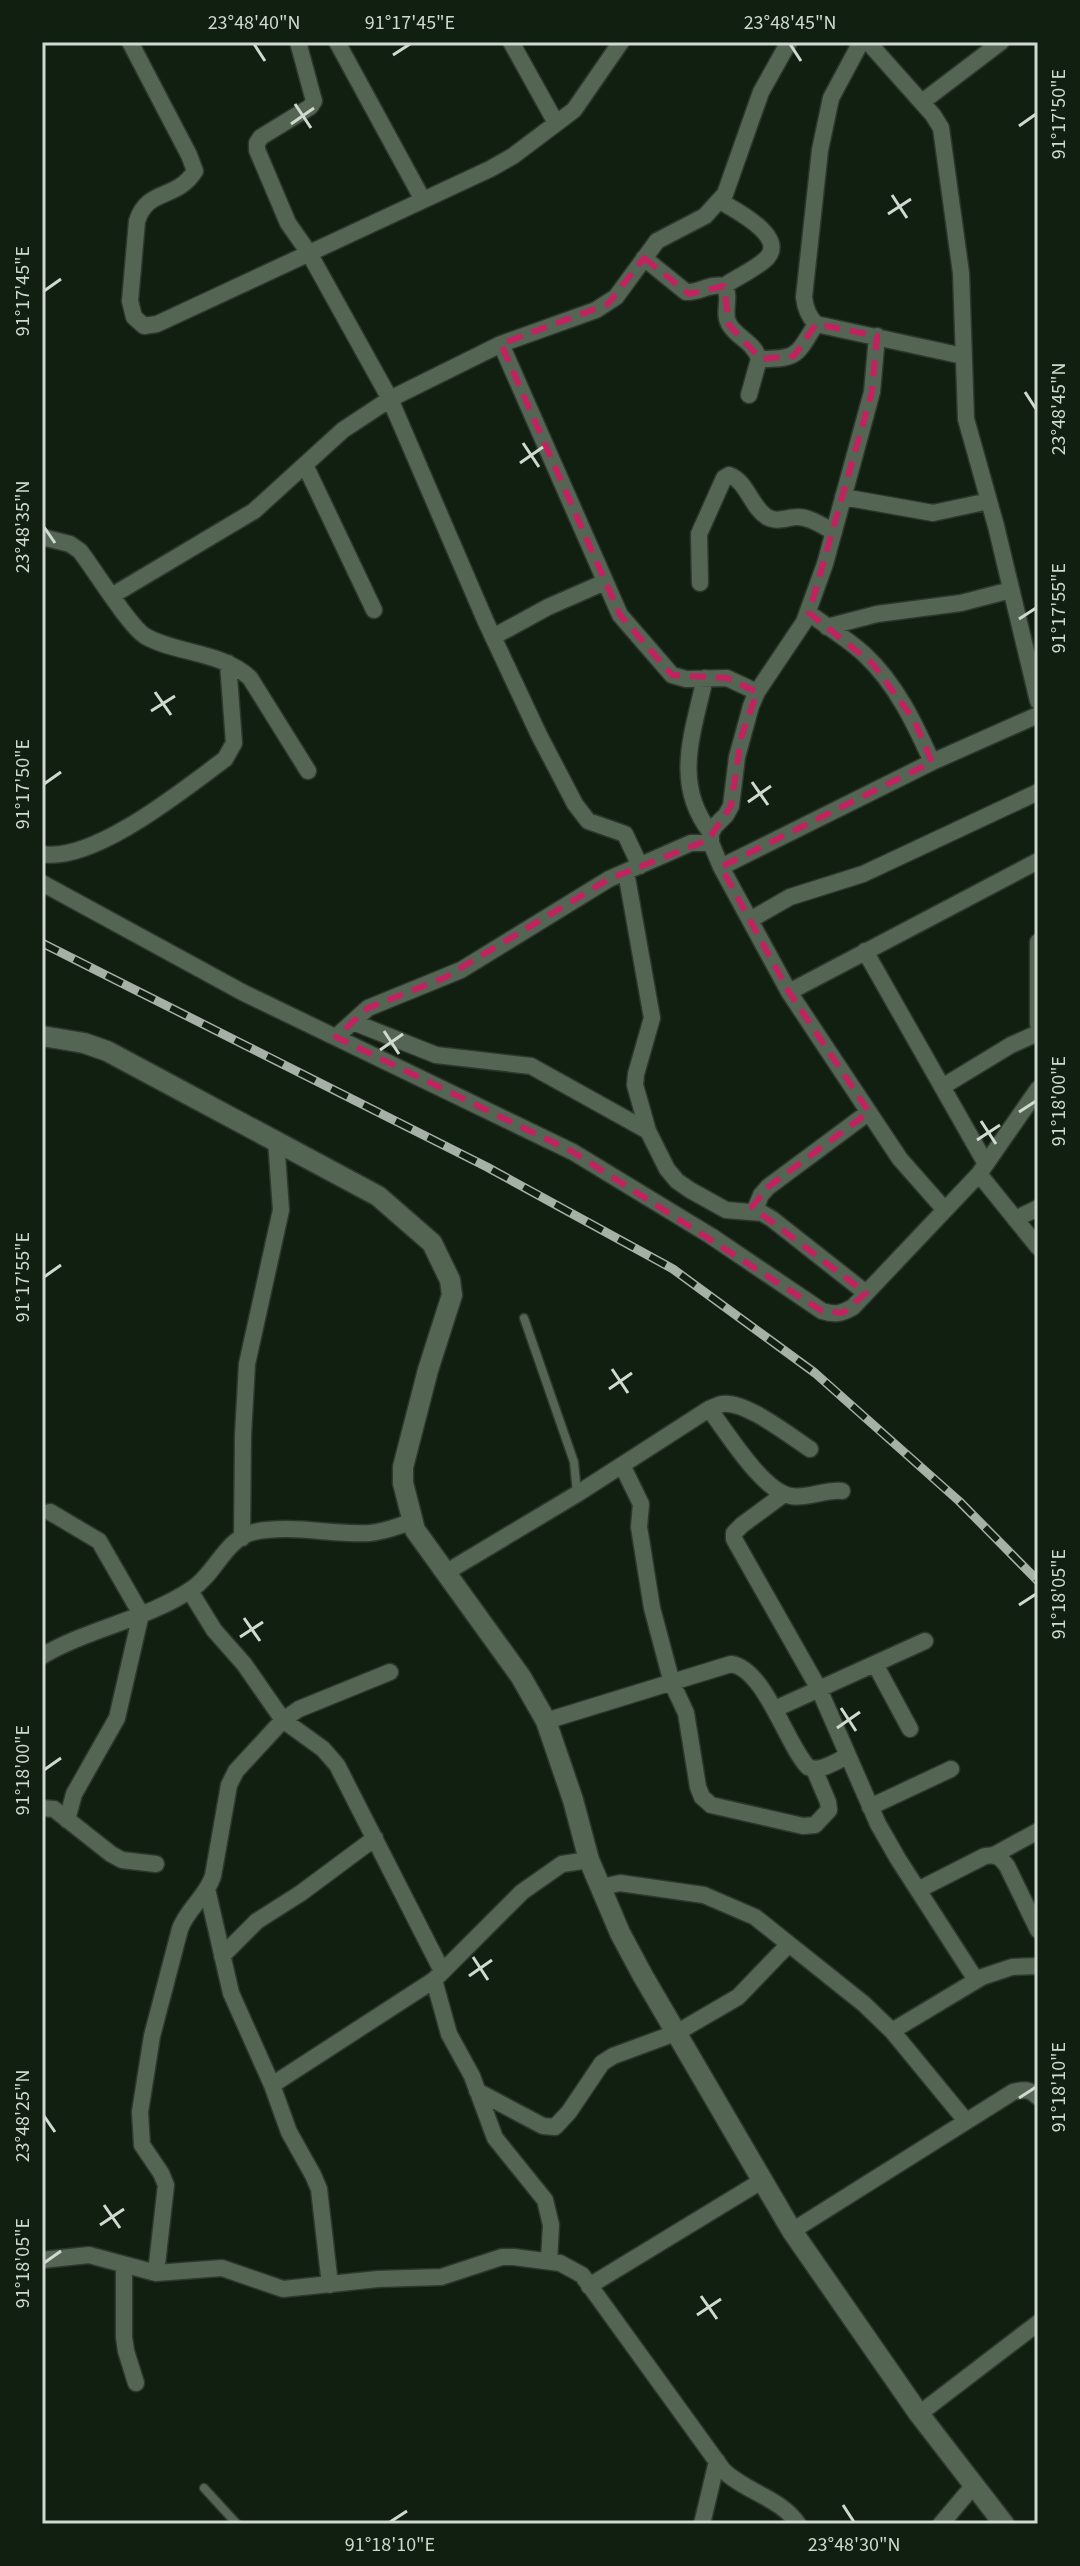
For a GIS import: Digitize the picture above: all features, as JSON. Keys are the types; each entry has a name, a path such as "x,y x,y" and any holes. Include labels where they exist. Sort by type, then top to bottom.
{"street":[{"path":"130,42 195,171 186,185 152,199 141,209 137,221 130,301 134,317 144,326 157,324 513,156 574,110 621,42"},
{"path":"298,42 314,101 310,107 261,137 257,150 288,223 309,253 390,399 493,637 575,804 588,821 625,834 633,869 652,1018 635,1085 648,1131 667,1169 677,1181 726,1210 762,1213 866,1293"},
{"path":"337,42 423,200"},
{"path":"511,42 556,123"},
{"path":"113,595 254,511 343,430 390,399 501,344 608,304 623,289 657,241 705,216 725,194 761,92 789,42"},
{"path":"861,42 831,98 820,150 805,307 816,324 963,356"},
{"path":"868,42 941,128 961,273 966,419 1038,701"},
{"path":"922,102 1001,42"},
{"path":"720,201 762,228 771,244 771,253 765,260 724,286"},
{"path":"644,258 686,292 693,293 714,284 724,286 728,291 729,325 751,344 759,359 749,395"},
{"path":"759,359 794,356 816,324"},
{"path":"336,1037 379,1002 461,970 609,879 691,843 711,838 731,806 741,738 757,692 809,613 872,392 877,336"},
{"path":"501,344 620,615 665,669 677,678 727,678 757,692"},
{"path":"305,465 374,610"},
{"path":"700,583 699,534 724,478 729,475 736,477 762,513 770,518 778,521 807,518 834,532"},
{"path":"843,497 933,513 989,501"},
{"path":"42,537 70,544 80,551 144,635 241,670 250,678 308,771"},
{"path":"493,637 548,607 605,582"},
{"path":"827,627 877,614 961,603 1011,590"},
{"path":"809,613 864,654 885,678 914,720 932,762"},
{"path":"42,854 57,855 73,851 129,828 225,759 234,743 228,663"},
{"path":"705,678 688,758 692,800 721,867 789,992 900,1159 945,1210"},
{"path":"721,867 932,762 1038,715"},
{"path":"750,920 790,897 863,874 1038,792"},
{"path":"789,992 1038,861"},
{"path":"42,883 242,992 573,1152 711,1236 822,1311 834,1314 843,1313 866,1293 945,1210 982,1169 1038,1089"},
{"path":"1038,942 1038,1024"},
{"path":"865,951 942,1087 982,1169 1038,1247"},
{"path":"353,1022 436,1055 531,1066 648,1131"},
{"path":"942,1087 1011,1045 1038,1033"},
{"path":"42,1036 84,1043 107,1051 276,1140 386,1202 432,1243 450,1280 452,1295 428,1370 402,1474 411,1522 521,1677 546,1721 589,1860 620,1933 792,2231 919,2414 1004,2524"},
{"path":"754,1212 768,1187 869,1112"},
{"path":"242,1538 247,1364 281,1210 276,1140"},
{"path":"1015,1219 1038,1208"},
{"path":"445,1573 577,1494 709,1409 723,1404 754,1413 810,1449"},
{"path":"709,1409 760,1476 784,1494 795,1497 829,1490 842,1491"},
{"path":"546,1721 672,1683 731,1664 739,1665 775,1709 804,1762 814,1769 829,1810 815,1825 803,1826 711,1805 702,1797 686,1713 672,1683 652,1608 639,1527 641,1504 622,1465"},
{"path":"784,1494 742,1525 734,1533 734,1539 819,1689 870,1807 898,1859 976,1980"},
{"path":"50,1512 99,1541 141,1614 117,1718 74,1794 67,1820"},
{"path":"42,1656 67,1642 157,1609 190,1591 200,1584 229,1548 252,1532 371,1533 411,1522"},
{"path":"190,1591 214,1630 244,1664 283,1720 323,1749 337,1765 375,1838 438,1975 449,2034 477,2091 495,2138 545,2200 551,2225 549,2261"},
{"path":"775,1709 925,1641"},
{"path":"875,1664 910,1729"},
{"path":"156,2273 166,2185 142,2145 140,2112 152,2036 180,1929 213,1876 231,1777 283,1720 315,1701 390,1672"},
{"path":"814,1769 848,1756"},
{"path":"870,1807 951,1769"},
{"path":"42,1808 54,1809 122,1860 156,1864"},
{"path":"918,1890 1038,1831"},
{"path":"222,1956 257,1921 301,1893 375,1838"},
{"path":"994,1855 1007,1866 1038,1930"},
{"path":"272,2085 438,1975 522,1892 562,1864 589,1860"},
{"path":"602,1887 620,1883 704,1895 755,1917 864,2004 892,2031 966,2121"},
{"path":"207,1889 231,1993 272,2085 289,2132 319,2189 330,2285"},
{"path":"477,2091 543,2126 555,2127 569,2112 593,2072 602,2063 678,2032 738,1997 789,1944"},
{"path":"892,2031 976,1980 1012,1967 1038,1966"},
{"path":"792,2231 1013,2092 1024,2089 1038,2097"},
{"path":"589,2286 763,2180"},
{"path":"42,2260 89,2255 156,2273 222,2268 283,2289 378,2279 441,2277 502,2257 549,2261 572,2268 589,2286 735,2482 783,2508 798,2524"},
{"path":"124,2265 124,2337 136,2383"},
{"path":"919,2414 1038,2323"},
{"path":"702,2524 717,2461"},
{"path":"941,2524 974,2485"}],"lane":[{"path":"524,1318 574,1462 577,1494"},
{"path":"204,2488 237,2524"}],"highlighted area":[{"path":"644,258 689,294 724,286 729,325 761,359 794,356 816,324 877,336 872,392 809,613 873,664 914,720 932,762 721,867 789,992 869,1112 768,1187 752,1207 866,1293 843,1313 822,1311 573,1152 336,1037 368,1008 444,978 609,879 708,840 731,806 741,738 757,692 727,678 672,675 620,615 501,344 608,304"}],"railway":[{"path":"42,943 487,1167 673,1269 815,1373 959,1501 1038,1581"}]}
